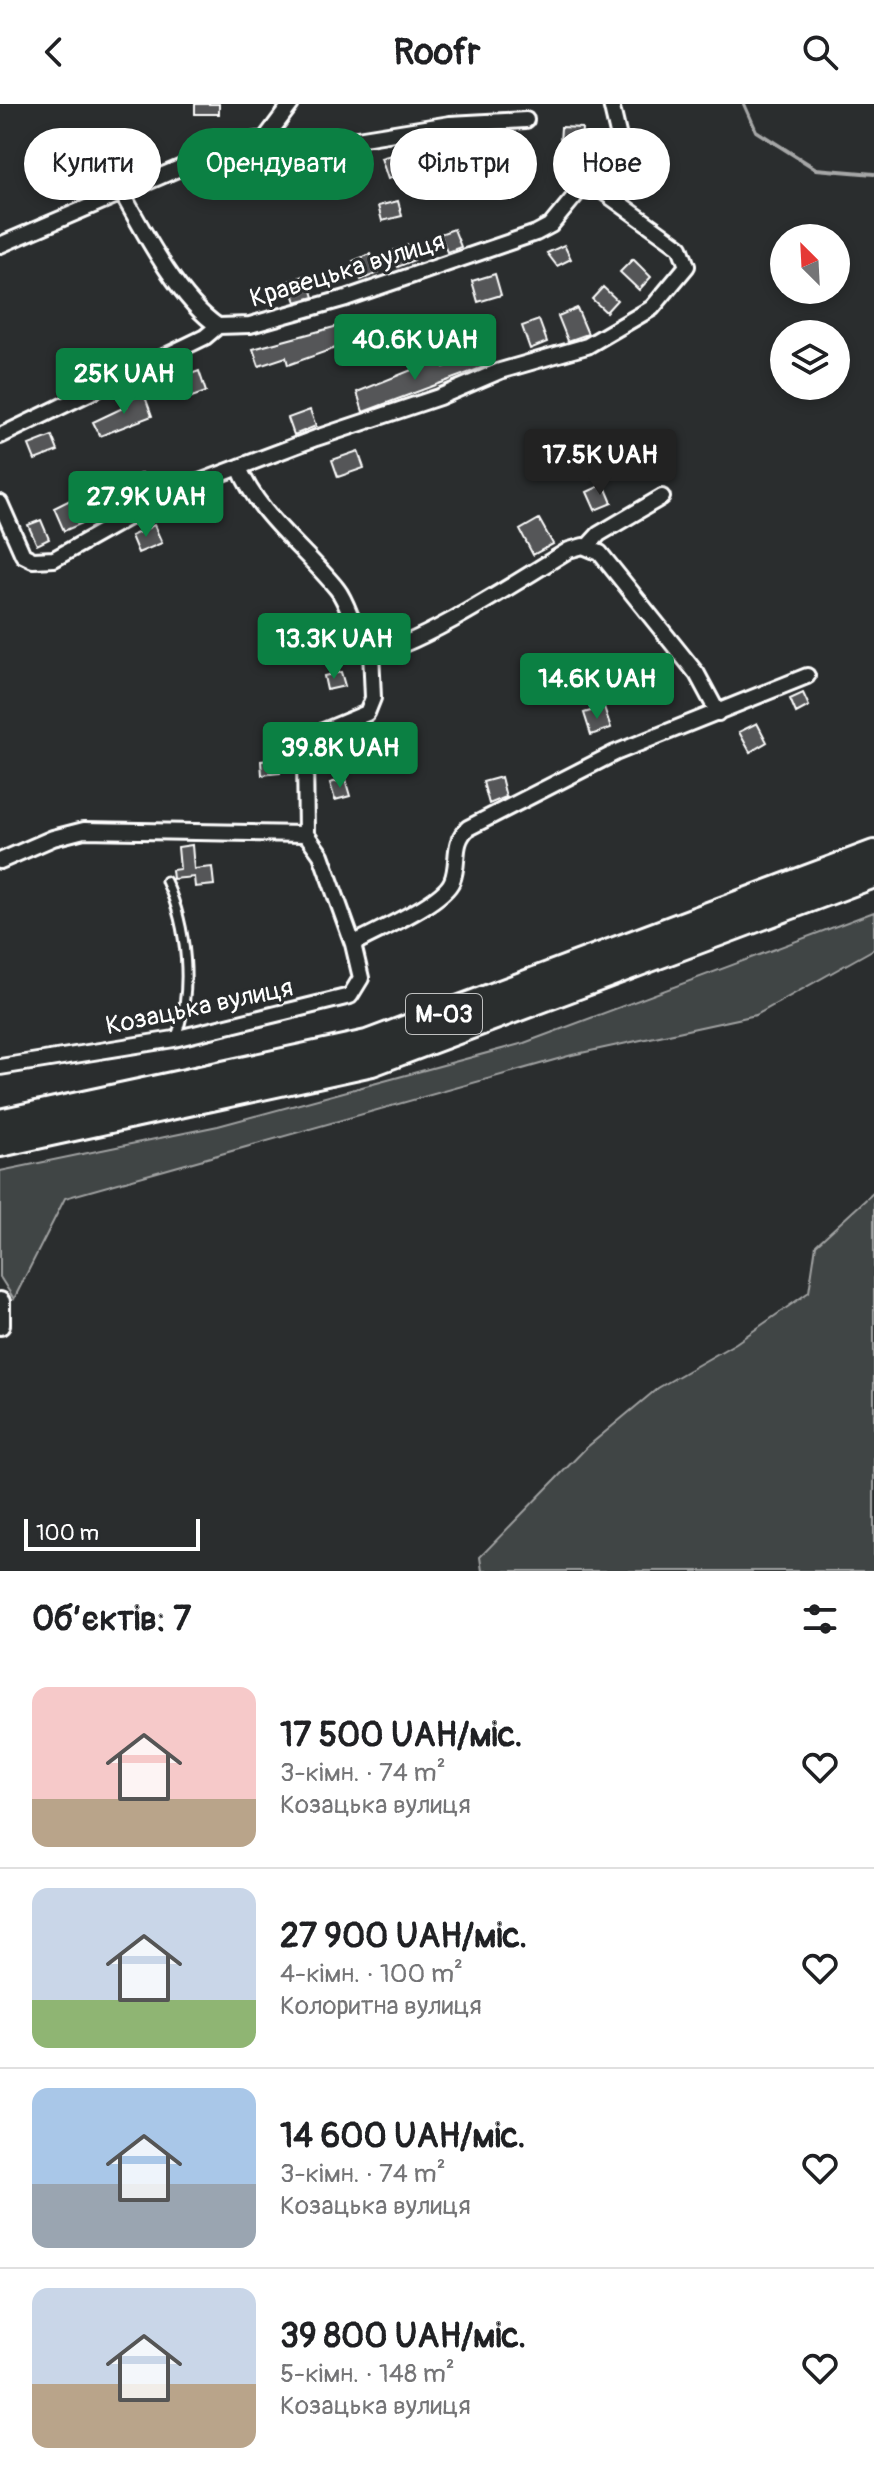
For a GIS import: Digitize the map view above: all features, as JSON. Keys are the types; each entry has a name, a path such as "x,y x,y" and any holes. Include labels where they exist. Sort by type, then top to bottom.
{"highway":[{"name":"М-03","path":"0,1122 367,1043 874,853"},
{"name":"М-03","path":"0,1144 372,1063 874,875"}],"street":[{"path":"273,128 291,104"},
{"path":"611,104 617,128"},
{"path":"374,136 450,124 526,120"},
{"name":"Кравецька вулиця","path":"0,436 205,337 218,326 250,325 346,298 536,233 551,225 584,185 601,190 680,247 687,266 652,308 587,346 500,371 439,397 239,467"},
{"path":"0,245 106,200"},
{"path":"126,200 150,245 197,308 218,326"},
{"path":"1,509 23,555 33,560 54,559 173,492 239,467 258,499 339,591 364,643 371,651 380,653 486,601 569,550 587,547 600,553 697,674 718,713"},
{"path":"587,547 599,534 662,497"},
{"path":"0,861 53,838 84,830 306,834 307,744 322,730 367,713 373,698 371,651"},
{"path":"353,944 447,890 456,869 458,840 468,828 603,759 807,676"},
{"name":"Козацька вулиця","path":"0,1067 174,1039 350,996 361,978 353,944 321,855 306,834"},
{"path":"0,1302 0,1325"}],"lane":[{"path":"166,881 180,924 185,976 184,1010 174,1039"}],"shaded area":[{"path":"874,912 874,949 756,1015 572,1055 65,1198 14,1299 0,1277 0,1171 218,1126 524,1043"},
{"path":"874,1192 874,1571 482,1571 480,1557 586,1448 658,1388 736,1343 809,1292 816,1245"}],"building":[{"path":"195,104 219,104 219,114 195,114"},
{"path":"390,155 390,178 388,179 381,158"},
{"path":"398,201 402,216 382,221 378,206"},
{"path":"454,229 461,247 447,252 440,234"},
{"path":"408,245 414,260 398,267 392,251"},
{"path":"564,245 571,259 557,266 547,253"},
{"path":"370,254 378,273 361,280 353,261"},
{"path":"633,259 651,277 639,290 620,272"},
{"path":"495,274 501,295 478,302 472,281"},
{"path":"307,275 314,297 296,302 289,281"},
{"path":"603,287 617,300 606,312 592,299"},
{"path":"577,308 588,334 568,341 558,316"},
{"path":"539,320 547,342 530,349 522,326"},
{"path":"338,326 344,345 288,365 286,357 259,366 253,349"},
{"path":"480,355 484,367 363,412 357,392 441,358 444,367"},
{"path":"199,371 206,392 189,398 182,377"},
{"path":"144,394 152,416 100,436 93,422 127,406 125,401"},
{"path":"310,410 316,426 294,435 288,418"},
{"path":"52,436 58,451 35,460 29,445"},
{"path":"358,451 364,468 338,477 332,460"},
{"path":"142,473 151,493 133,501 124,481"},
{"path":"604,484 612,503 595,510 587,492"},
{"path":"76,497 87,521 64,531 54,508"},
{"path":"539,519 553,544 533,555 520,530"},
{"path":"41,520 49,539 37,545 28,525"},
{"path":"154,525 162,543 138,553 131,536"},
{"path":"317,613 321,628 305,632 301,618"},
{"path":"341,672 345,686 327,690 324,676"},
{"path":"803,693 809,706 796,713 790,699"},
{"path":"604,707 611,728 591,735 584,713"},
{"path":"757,723 767,742 750,752 739,732"},
{"path":"280,759 280,773 262,775 261,761"},
{"path":"501,777 506,797 489,804 483,782"},
{"path":"345,779 350,796 335,800 330,783"},
{"path":"192,845 194,869 212,867 214,885 195,887 194,877 173,879 172,870 180,869 178,847"}],"waterway":[{"path":"744,104 756,131 816,169 874,174"}]}
